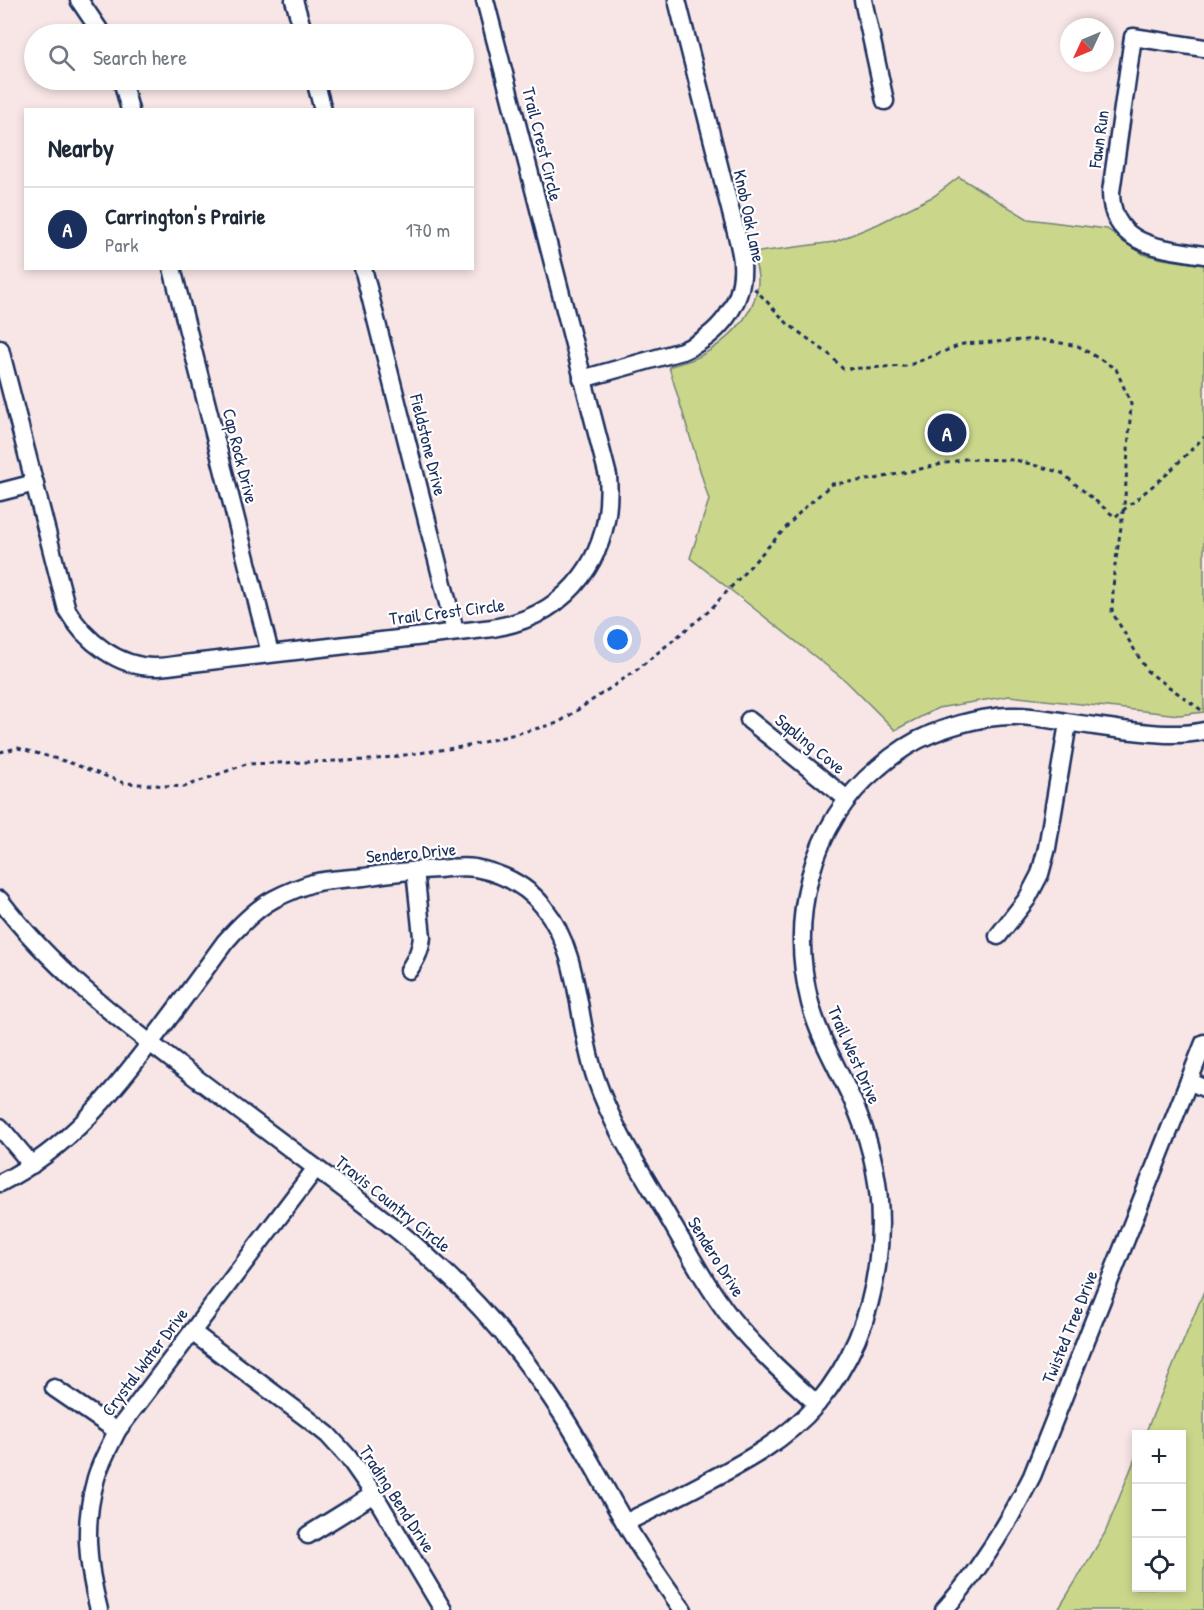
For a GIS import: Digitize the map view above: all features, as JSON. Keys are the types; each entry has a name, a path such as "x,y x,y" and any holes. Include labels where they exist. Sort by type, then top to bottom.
{"street":[{"path":"79,0 95,24"},
{"path":"294,0 301,24"},
{"name":"Trail Crest Circle","path":"0,349 68,610 74,622 108,653 139,665 154,667 509,625 540,614 564,596 593,559 604,530 609,490 608,476 485,0"},
{"name":"Knob Oak Lane","path":"582,379 695,346 718,329 729,314 740,288 742,264 739,244 677,0"},
{"path":"864,0 885,101"},
{"name":"Fawn Run","path":"1204,48 1133,37 1111,192 1114,213 1129,235 1154,247 1204,255"},
{"path":"124,90 129,108"},
{"path":"318,90 322,108"},
{"name":"Cap Rock Drive","path":"173,270 270,653"},
{"name":"Fieldstone Drive","path":"364,270 455,631"},
{"path":"0,492 35,483"},
{"name":"Trail West Drive","path":"625,1523 745,1462 789,1431 817,1404 848,1358 872,1297 880,1239 878,1196 870,1149 847,1086 819,1032 805,981 802,955 803,910 807,883 828,829 847,799 869,775 892,756 927,736 951,726 969,722 1012,716 1043,718 1156,734 1204,731"},
{"name":"Sapling Cove","path":"749,720 847,799"},
{"path":"998,936 1027,898 1040,874 1047,848 1068,723"},
{"name":"Sendero Drive","path":"0,1184 32,1165 89,1117 108,1097 238,927 273,899 314,883 415,870 472,868 490,872 507,878 534,896 558,930 566,947 591,1065 600,1090 624,1145 703,1275 751,1342 817,1404"},
{"path":"409,970 417,959 422,937 415,870"},
{"name":"Travis Country Circle","path":"0,900 58,966 99,1003 409,1239 439,1266 489,1318 553,1400 584,1449 645,1556 683,1610"},
{"name":"Twisted Tree Drive","path":"945,1610 989,1553 1032,1476 1196,1085 1204,1043"},
{"path":"0,1127 32,1165"},
{"name":"Crystal Water Drive","path":"99,1610 88,1556 87,1529 90,1502 103,1459 117,1431 316,1168"},
{"name":"Trading Bend Drive","path":"192,1332 328,1435 348,1457 374,1494 443,1610"},
{"path":"54,1388 117,1431"},
{"path":"308,1535 374,1494"}],"path":[{"path":"741,275 788,324 830,355 843,369 907,366 963,344 1038,339 1078,346 1116,369 1131,404 1112,612 1147,670 1204,712"},
{"path":"0,752 18,748 68,762 124,783 184,787 246,764 370,759 468,746 558,723 634,672 709,611 803,509 832,484 875,479 965,459 1016,460 1062,473 1115,517 1167,474 1204,437"}],"green space":[{"path":"959,177 1028,219 1107,229 1143,254 1204,265 1204,712 1179,715 1009,696 938,708 895,730 846,681 690,558 709,500 669,367 709,351 728,337 743,320 750,310 758,285 752,253 834,242 878,224 934,196"},
{"path":"1204,1291 1204,1610 1058,1610 1105,1533 1132,1466 1132,1592 1186,1592 1186,1430 1147,1430"}],"place":[{"name":"Carrington's Prairie","path":"947,433"}]}
